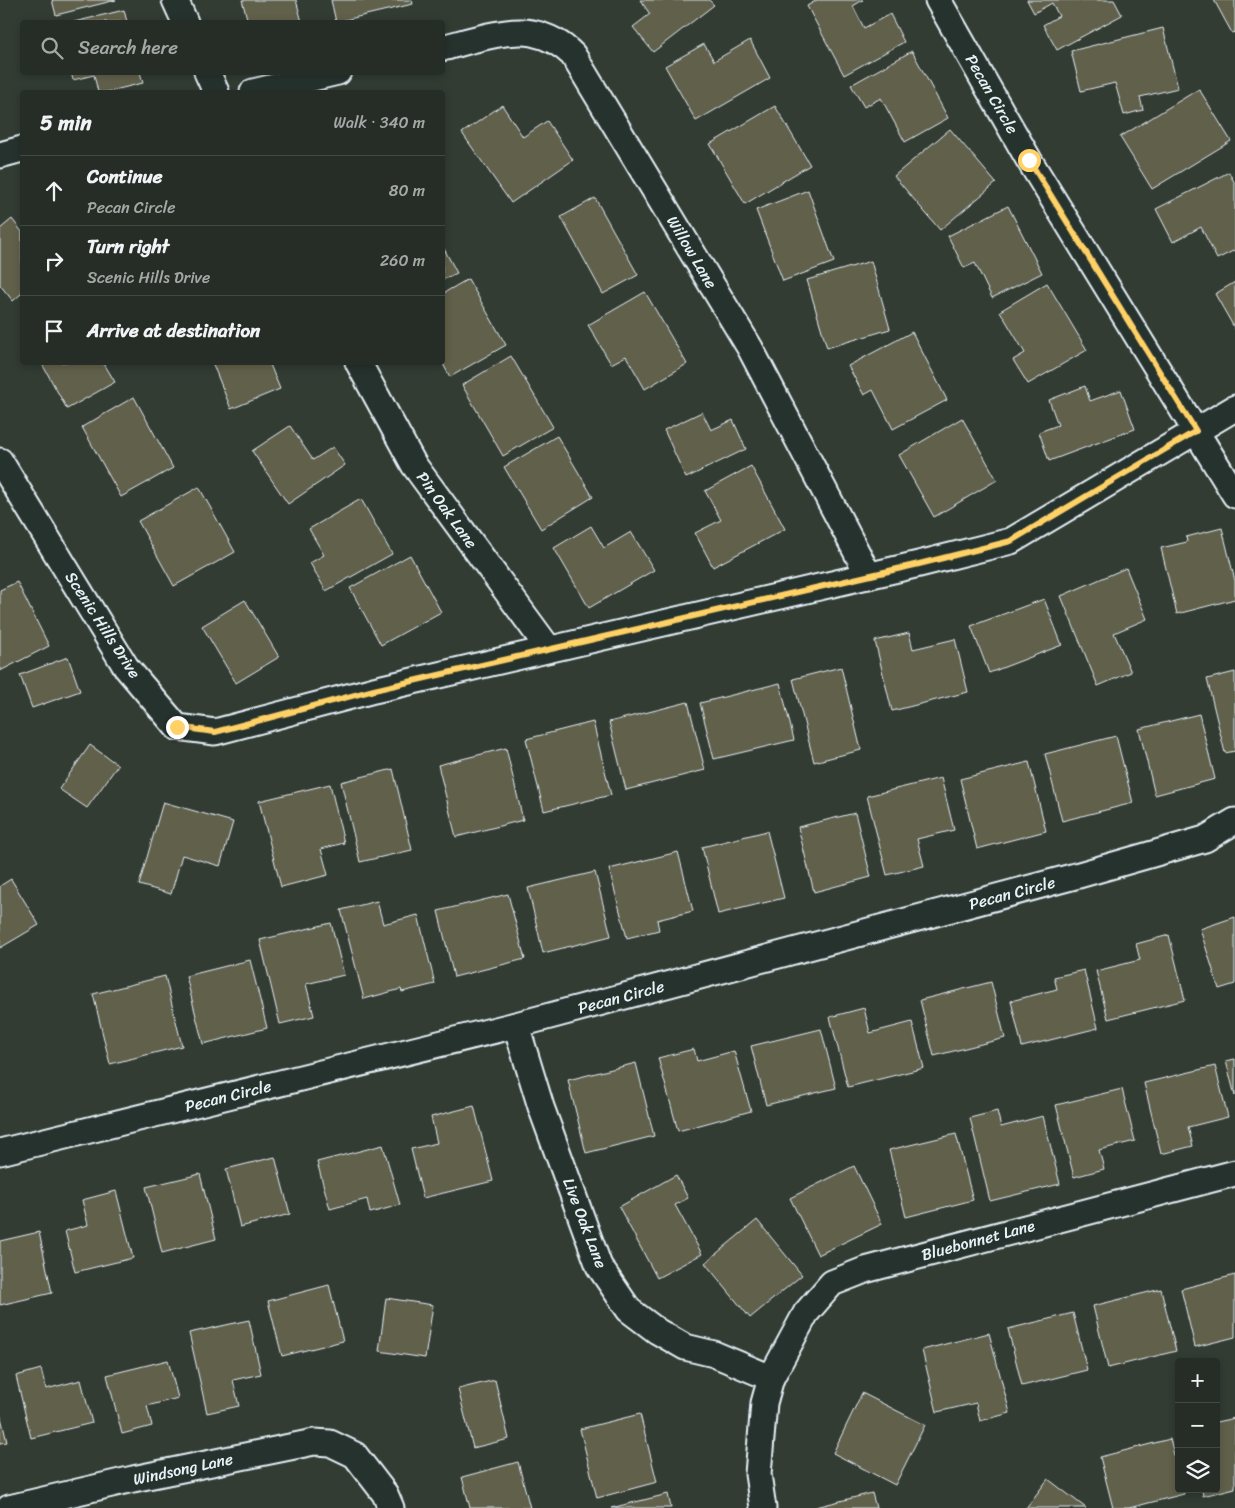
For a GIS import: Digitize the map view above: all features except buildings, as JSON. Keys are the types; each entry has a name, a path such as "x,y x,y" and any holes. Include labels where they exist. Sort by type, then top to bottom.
{"street":[{"path":"175,0 184,20"},
{"name":"Pecan Circle","path":"938,0 1029,160 1235,495"},
{"name":"Willow Lane","path":"445,47 511,32 532,32 561,44 573,54 750,348 869,576"},
{"path":"208,75 215,90"},
{"path":"262,90 325,75"},
{"path":"0,155 20,150"},
{"name":"Pin Oak Lane","path":"360,365 414,465 549,649"},
{"name":"Scenic Hills Drive","path":"0,461 126,667 177,727 215,732 374,690 869,576 1011,541 1235,408"},
{"name":"Pecan Circle","path":"0,1152 516,1025 1079,875 1205,839 1235,821"},
{"name":"Live Oak Lane","path":"516,1025 542,1107 599,1266 629,1310 657,1331 685,1348 714,1354 771,1378"},
{"name":"Bluebonnet Lane","path":"771,1378 806,1313 832,1283 866,1270 1235,1173"},
{"path":"763,1508 758,1474 764,1403 771,1378"},
{"name":"Windsong Lane","path":"9,1508 133,1479 314,1442 330,1443 355,1455 385,1494 390,1508"}],"route":[{"path":"177,727 215,732 374,690 1011,541 1196,431 1029,160"}]}
